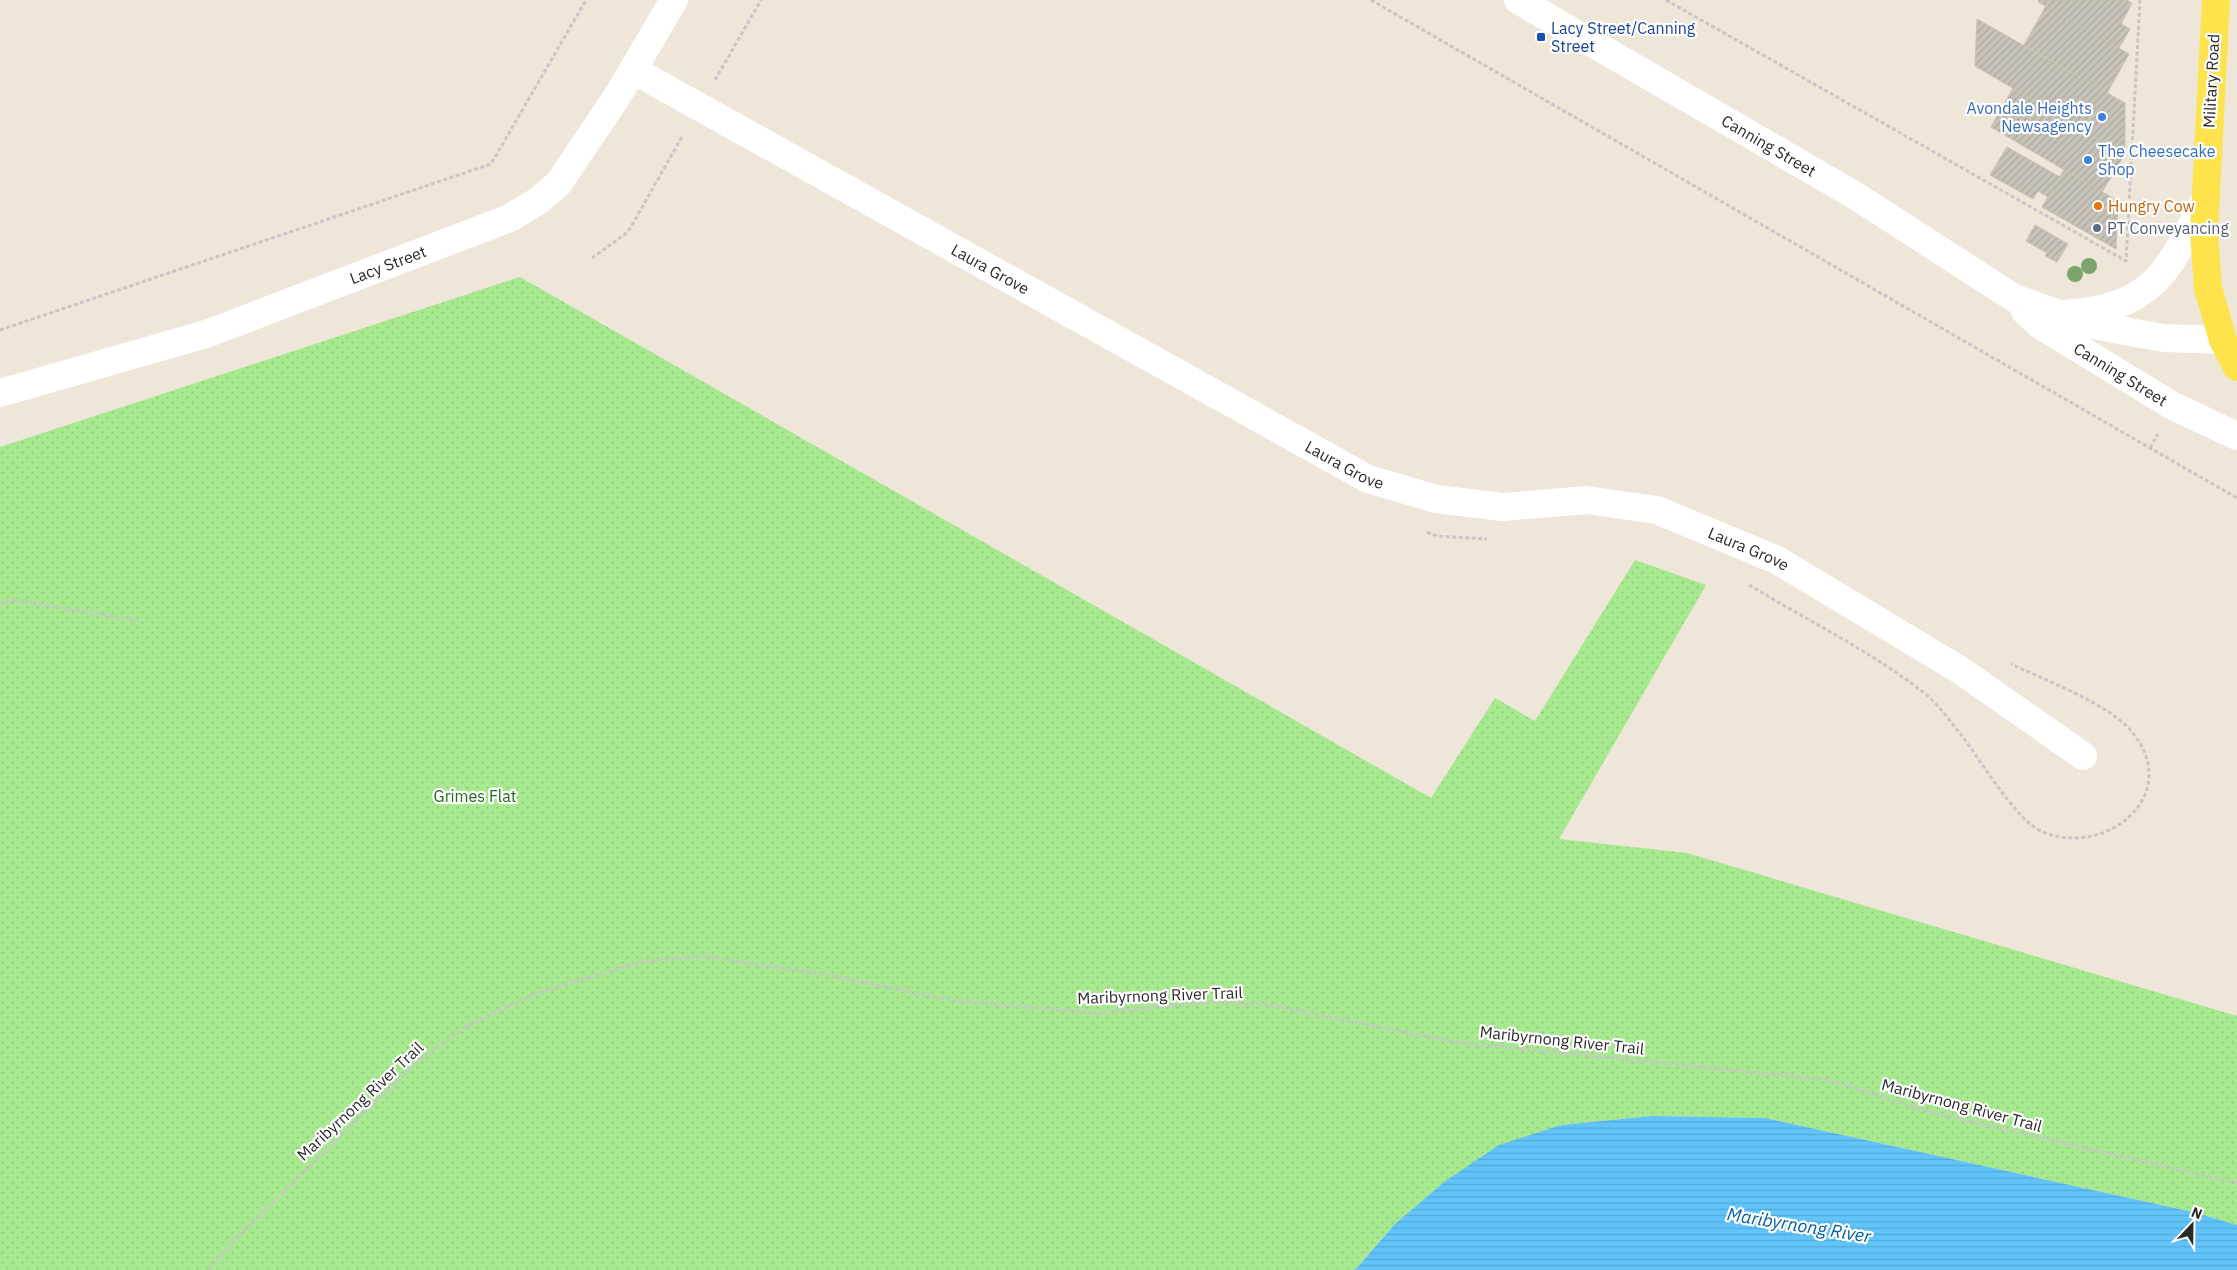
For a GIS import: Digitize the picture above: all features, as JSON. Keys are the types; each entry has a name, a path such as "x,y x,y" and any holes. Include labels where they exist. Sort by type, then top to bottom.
{"main road":[{"name":"Military Road","path":"2216,0 2204,201 2204,231 2208,288 2223,340"},
{"path":"2223,340 2237,367"}],"street":[{"name":"Lacy Street","path":"0,393 206,334 510,218 538,201 559,183 580,155 674,0"},
{"name":"Canning Street","path":"1518,0 1848,192 2014,298 2057,315 2084,323 2164,338 2223,340"},
{"name":"Laura Grove","path":"633,70 1368,479 1436,500 1503,507 1586,500 1656,510 1777,560 1960,670 2082,756"},
{"path":"2057,315 2092,310 2122,302 2140,295 2151,287 2173,259 2204,201"},
{"name":"Canning Street","path":"2014,298 2040,325 2069,344 2174,406 2237,436"}],"path":[{"path":"0,330 492,164 586,0"},
{"path":"1371,0 2237,498"},
{"path":"1666,0 2126,261 2140,0"},
{"path":"0,603 14,600 140,621"},
{"name":"Maribyrnong River Trail","path":"209,1270 236,1238 405,1073 419,1060 468,1026 534,994 641,962 703,956 827,975 958,1001 1099,1013 1208,1002 1270,1005 1454,1042 1829,1080 1934,1113 2237,1183"}],"green space":[{"name":"Grimes Flat","path":"520,277 1431,798 1495,698 1535,721 1635,560 1706,585 1559,839 1687,853 2237,1016 2237,1225 2193,1212 1765,1118 1652,1116 1561,1125 1444,1182 1395,1224 1355,1270 0,1270 0,447"}],"water":[{"name":"Maribyrnong River","path":"1652,1116 1765,1118 2193,1212 2237,1225 2237,1270 1355,1270 1395,1224 1444,1182 1499,1145 1561,1125"}],"building":[{"path":"2039,0 2127,0 2132,3 2121,24 2130,29 2119,48 2038,2"},
{"path":"2046,6 2129,54 2107,93 2024,45"},
{"path":"1977,19 2125,103 2125,154 1975,66"},
{"path":"2013,88 2125,154 2102,192 1991,127"},
{"path":"2007,147 2060,177 2048,197 2038,191 2033,199 1990,175"},
{"path":"2064,170 2118,201 2116,249 2042,207"},
{"path":"2035,225 2068,244 2057,262 2045,256 2047,253 2026,241"}],"place":[{"name":"Lacy Street/Canning Street","path":"1541,37"},
{"name":"Avondale Heights Newsagency","path":"2102,117"},
{"name":"The Cheesecake Shop","path":"2088,160"},
{"name":"Hungry Cow","path":"2098,206"},
{"name":"PT Conveyancing","path":"2097,228"}]}
